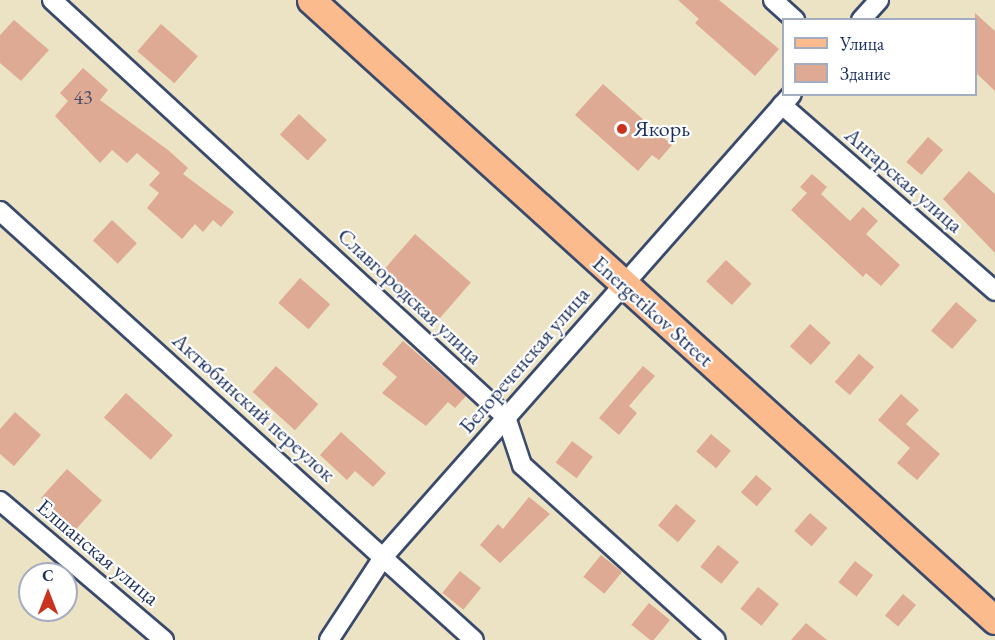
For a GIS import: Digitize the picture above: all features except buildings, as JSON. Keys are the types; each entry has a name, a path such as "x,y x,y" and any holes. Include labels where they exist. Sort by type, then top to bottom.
{"main road":[{"name":"Energetikov Street","path":"311,0 995,620"}],"street":[{"name":"Славгородская улица","path":"52,0 506,417 522,465 716,640"},
{"path":"773,0 793,18"},
{"path":"863,18 879,0"},
{"name":"Белореченская улица","path":"329,640 384,556 787,100"},
{"name":"Ангарская улица","path":"787,100 995,291"},
{"name":"Актюбинский переулок","path":"0,211 384,556 474,640"},
{"name":"Елшанская улица","path":"0,501 164,640"}],"place":[{"name":"Якорь","path":"622,129"}]}
